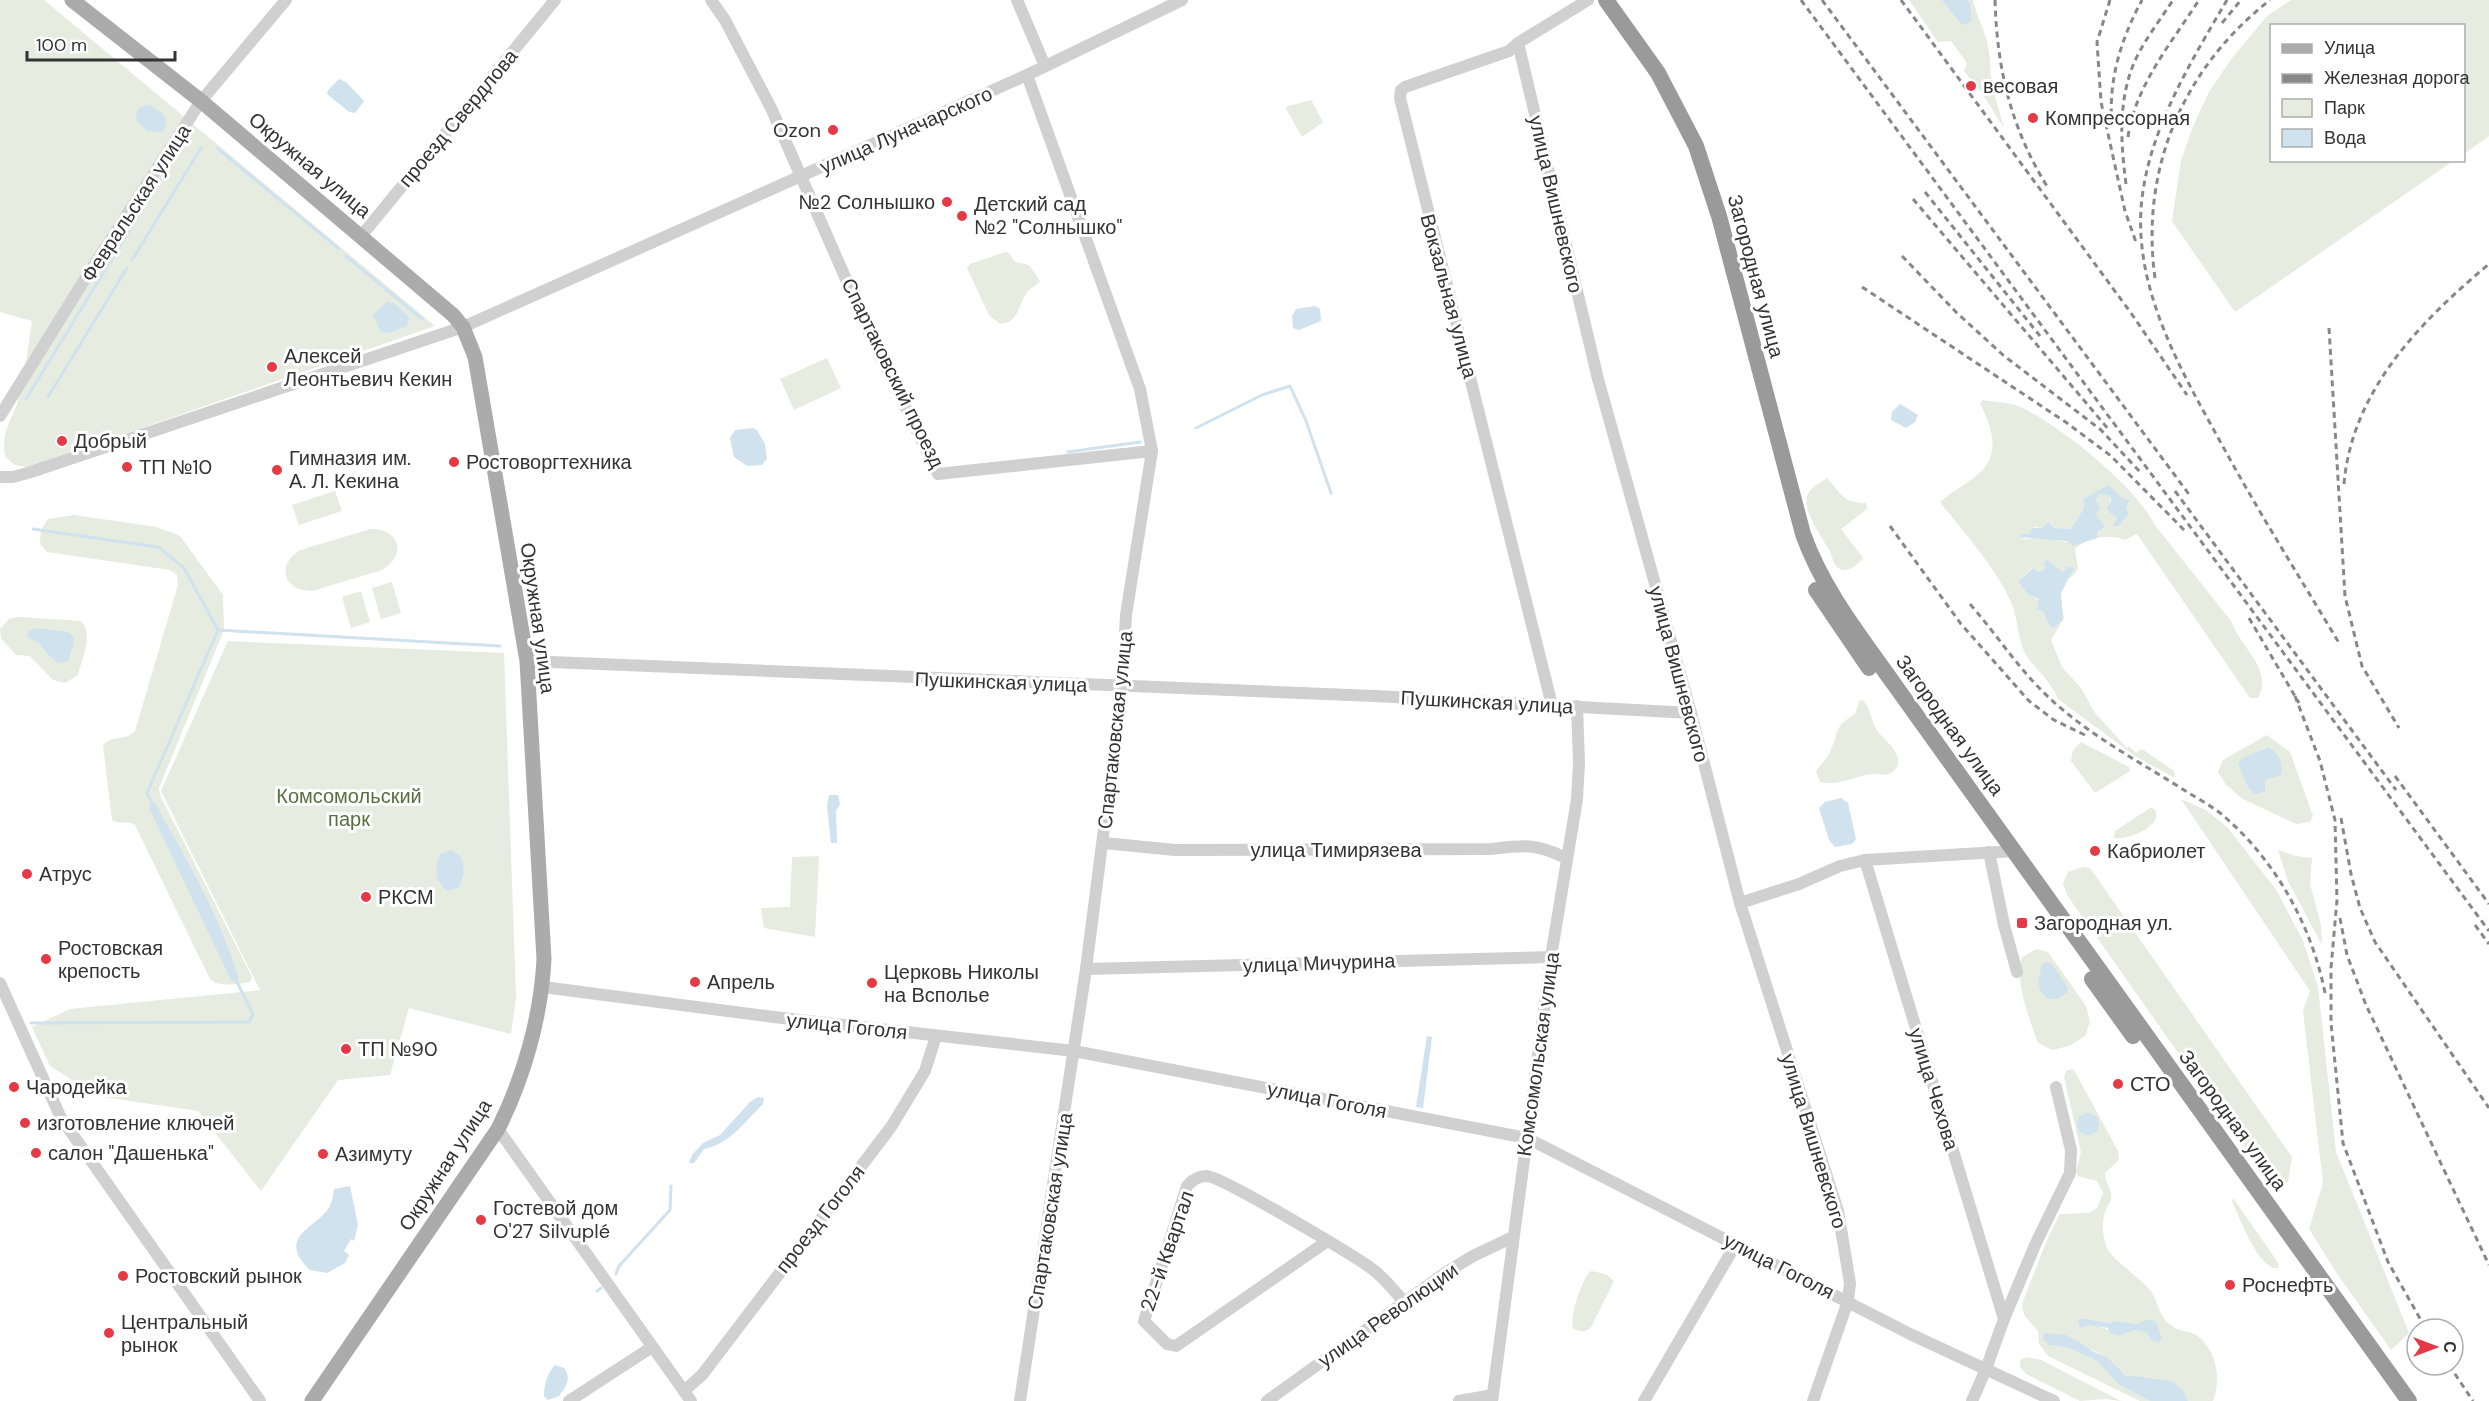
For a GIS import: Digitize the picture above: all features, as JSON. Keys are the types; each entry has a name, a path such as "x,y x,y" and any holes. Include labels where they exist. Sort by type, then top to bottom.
{"highway":[{"name":"Загородная улица","path":"1593,0 1648,75 1688,151 1709,219 1785,508 1805,570 1848,639 2395,1401"},
{"name":"Загородная улица","path":"1606,0 1658,73 1696,146 1719,216 1797,515 1812,558 1829,590 2002,852 2409,1401"}],"main road":[{"name":"Окружная улица","path":"72,0 201,101 362,235 453,315 470,342 478,374 490,456 527,661 544,959 543,987 521,1072 498,1129 312,1401"}],"street":[{"name":"Февральская улица","path":"0,416 85,279 201,101 286,0"},
{"name":"проезд Свердлова","path":"362,235 555,0"},
{"path":"711,0 746,58 801,177"},
{"path":"1017,0 1046,66"},
{"name":"улица Луначарского","path":"0,477 13,477 31,472 462,327 1046,66 1182,0"},
{"name":"Вокзальная улица","path":"1552,705 1400,98 1401,90 1405,87 1509,51 1518,43 1588,0"},
{"name":"улица Вишневского","path":"1518,43 1598,379 1691,713 1740,903 1838,1211 1850,1283 1848,1301 1813,1401"},
{"name":"Спартаковская улица","path":"1020,1401 1104,843 1122,687 1126,615 1152,451 1140,388 1026,75"},
{"name":"Спартаковский проезд","path":"801,177 870,334 938,474 1152,451"},
{"name":"Пушкинская улица","path":"527,661 1577,706 1691,713"},
{"name":"Комсомольская улица","path":"1492,1398 1551,957 1576,799 1579,762 1577,706"},
{"name":"улица Тимирязева","path":"1104,843 1174,850 1491,849 1525,845 1542,847 1566,858"},
{"path":"1740,903 1799,884 1840,866 1865,860 2002,852 2004,925 2017,972"},
{"name":"улица Чехова","path":"1865,860 2004,1319"},
{"name":"улица Мичурина","path":"1086,969 1551,957"},
{"path":"0,983 61,1118 260,1401"},
{"name":"улица Гоголя","path":"543,987 1074,1051 1527,1137 1910,1334 2054,1401"},
{"name":"проезд Гоголя","path":"688,1396 891,1127 925,1071 936,1036"},
{"path":"1972,1401 2004,1319 2070,1173 2071,1150 2056,1087"},
{"path":"498,1129 688,1396"},
{"name":"22-й Квартал","path":"1326,1242 1176,1346 1167,1344 1144,1321 1187,1186 1192,1180 1201,1176 1217,1178 1376,1271 1405,1303"},
{"name":"улица Революции","path":"1267,1401 1473,1256 1513,1237"},
{"path":"1644,1401 1736,1244"},
{"path":"569,1401 652,1347"},
{"path":"1459,1401 1492,1398"}],"green space":[{"path":"0,0 44,0 435,326 30,467 10,462 5,456 4,439 20,395 32,321 0,312"},
{"path":"1909,0 1973,0 1989,53 1991,78 1988,82 1987,94 1994,93 2004,128 1981,92 1964,71 1967,63 1951,41 1938,42"},
{"path":"2291,0 2489,0 2489,136 2465,153 2465,24 2270,24 2270,162 2452,162 2235,312 2172,221 2181,161 2192,129 2209,92 2232,58 2267,16"},
{"path":"1311,100 1323,122 1302,137 1285,107"},
{"path":"1005,252 1009,253 1015,262 1029,265 1040,281 1028,291 1015,316 1007,323 1000,324 989,315 967,268 970,264"},
{"path":"827,358 841,388 794,410 780,379"},
{"path":"1983,400 2007,403 2031,413 2071,439 2113,474 2145,509 2154,524 2231,621 2259,668 2262,688 2258,698 2250,698 2137,534 2125,540 2105,537 2080,545 2075,549 2078,568 2067,581 2073,567 2069,566 2062,572 2045,561 2043,563 2046,568 2041,572 2032,568 2018,581 2028,595 2039,600 2037,607 2046,614 2049,625 2054,627 2061,622 2051,640 2062,667 2081,688 2095,713 2127,748 2129,746 2136,753 2142,749 2174,771 2173,777 2135,756 2058,699 2048,682 2024,652 2013,607 2003,587 1978,550 1940,502 1982,471 1988,462 1993,444 1992,435 1980,403","holes":["2110,486 2123,498 2129,498 2126,508 2129,514 2120,525 2113,526 2118,521 2111,514 2110,496 2099,494 2096,503 2101,507 2096,514 2105,526 2103,530 2097,531 2097,537 2078,544 2045,538 2023,539 2024,535 2030,534 2034,527 2042,528 2050,522 2055,528 2071,529 2084,508 2083,499"]},
{"path":"1827,478 1847,499 1866,503 1867,509 1841,529 1863,558 1847,570 1836,566 1808,509 1808,494"},
{"path":"335,491 342,511 299,525 292,505"},
{"path":"74,515 157,527 180,536 223,595 224,630 159,788 160,795 252,977 250,982 219,984 210,979 135,825 112,820 103,745 135,731 178,585 177,575 170,570 47,552 40,544 41,530 48,519"},
{"path":"371,529 388,533 397,544 395,557 382,570 312,591 302,590 289,582 286,576 288,563 292,556 300,550"},
{"path":"392,582 401,613 381,619 372,588"},
{"path":"361,591 370,622 351,628 342,597"},
{"path":"18,617 81,621 87,633 87,640 78,675 65,683 53,680 30,656 16,655 1,638 0,629 9,619"},
{"name":"Комсомольский парк","path":"228,641 504,653 516,997 511,1034 409,1008 390,1075 338,1080 261,1191 198,1111 97,1096 50,1066 32,1027 70,1009 260,990 161,791"},
{"path":"1862,700 1869,709 1876,729 1896,754 1897,765 1887,775 1870,774 1839,782 1820,782 1816,772 1830,752 1838,730 1855,714 1859,701"},
{"path":"2267,735 2290,752 2313,816 2310,822 2296,824 2243,799 2226,785 2218,772 2223,760","holes":["2266,747 2274,751 2282,765 2265,780 2265,792 2254,794 2248,788 2238,764 2246,757"]},
{"path":"2081,742 2129,767 2130,771 2095,793 2071,761 2073,750"},
{"path":"2181,799 2206,810 2228,828 2277,891 2303,941 2318,987 2336,1152 2405,1323 2405,1337 2391,1350 2309,1229 2323,1183 2303,1011 2310,991"},
{"path":"2150,808 2155,809 2156,815 2149,827 2127,837 2114,838 2115,831"},
{"path":"2278,850 2312,858 2310,884 2321,925 2322,945 2288,881"},
{"path":"819,856 815,937 764,928 761,908 790,907 792,857"},
{"path":"2083,867 2090,868 2292,1157 2288,1182 2277,1185 2262,1172 2067,895 2063,883 2068,872"},
{"path":"2037,949 2048,952 2086,1006 2090,1022 2085,1036 2069,1046 2052,1050 2038,1043 2031,1023 2024,1001 2020,967 2022,957"},
{"path":"2074,1070 2118,1151 2119,1160 2105,1173 2111,1196 2103,1223 2107,1248 2150,1290 2167,1322 2179,1330 2196,1335 2208,1348 2213,1356 2217,1374 2213,1401 2188,1401 2183,1392 2170,1382 2124,1374 2106,1357 2081,1343 2049,1345 2069,1348 2097,1361 2118,1384 2150,1401 2140,1401 2048,1356 2039,1344 2038,1331 2024,1315 2022,1304 2047,1240 2060,1214 2089,1213 2097,1208 2103,1193 2097,1181 2078,1176 2076,1172 2081,1152 2064,1077 2066,1071","holes":["2081,1318 2109,1323 2117,1321 2138,1324 2158,1343 2151,1340 2146,1332 2136,1330 2118,1336"]},
{"path":"2233,1198 2279,1264 2278,1268 2271,1267 2257,1252 2239,1218 2232,1201"},
{"path":"1591,1271 1606,1274 1614,1281 1591,1327 1580,1331 1573,1328 1573,1316 1580,1289"},
{"path":"2027,1357 2041,1360 2121,1401 2105,1399 2080,1401 2026,1374 2020,1367 2020,1360"}],"water":[{"path":"1942,0 1967,0 1970,4 1972,21 1962,25"},
{"path":"339,79 346,82 364,101 355,113 349,112 327,94"},
{"path":"148,105 164,115 166,123 162,132 148,131 137,122 136,113 140,107"},
{"path":"387,302 394,303 409,317 407,326 389,333 381,332 373,315"},
{"path":"1315,306 1320,309 1321,321 1299,330 1293,328 1292,316 1296,309"},
{"path":"1900,404 1918,415 1915,422 1906,428 1891,420 1892,412"},
{"path":"753,428 757,430 765,444 767,459 762,465 747,466 734,457 730,438 735,430"},
{"path":"2110,486 2123,498 2130,499 2126,508 2129,514 2119,526 2113,526 2117,518 2107,508 2111,502 2110,496 2099,494 2096,502 2101,507 2096,514 2105,526 2097,532 2097,538 2073,546 2067,541 2020,537 2022,534 2030,534 2032,528 2042,528 2049,522 2055,528 2071,529 2084,508 2083,499"},
{"path":"2046,559 2062,572 2069,566 2074,568 2061,593 2063,620 2054,628 2049,625 2044,612 2037,609 2039,599 2028,595 2018,581 2033,568 2040,572 2046,568 2043,563"},
{"path":"37,628 68,632 73,636 74,643 68,661 58,663 40,644 27,637 29,630"},
{"path":"2268,747 2279,759 2282,767 2281,775 2265,780 2265,792 2254,794 2248,788 2238,764 2242,758"},
{"path":"829,795 838,795 840,804 836,811 837,843 831,843 827,806"},
{"path":"1841,798 1848,803 1856,839 1852,844 1835,847 1829,840 1819,808 1825,802"},
{"path":"151,802 155,803 212,909 231,954 238,977 237,981 231,980 149,808"},
{"path":"452,850 462,858 464,873 459,888 447,891 437,879 436,870 440,854"},
{"path":"2046,962 2051,963 2067,986 2068,992 2057,999 2048,999 2040,991 2038,981 2042,965"},
{"path":"1427,1036 1432,1037 1423,1108 1416,1107"},
{"path":"758,1097 764,1098 763,1104 736,1131 722,1142 704,1149 694,1163 689,1163 692,1155 703,1143 720,1135 750,1102"},
{"path":"2088,1113 2096,1116 2099,1124 2096,1132 2088,1135 2080,1132 2077,1124 2080,1116"},
{"path":"350,1186 358,1225 354,1241 351,1239 344,1251 349,1255 345,1263 327,1273 310,1270 300,1259 297,1241 301,1234 329,1208 334,1189"},
{"path":"2081,1318 2109,1323 2117,1321 2138,1324 2146,1320 2156,1321 2162,1339 2158,1343 2151,1340 2146,1332 2136,1330 2118,1336 2110,1333 2108,1328 2090,1325 2080,1328 2078,1320"},
{"path":"2045,1333 2066,1335 2107,1357 2125,1375 2172,1381 2183,1390 2188,1401 2150,1401 2118,1384 2097,1361 2069,1348 2049,1345 2043,1339"},
{"path":"555,1365 564,1368 568,1375 567,1382 559,1396 548,1400 544,1396 545,1383"}],"waterway":[{"path":"26,399 191,130"},
{"path":"132,260 201,148"},
{"path":"217,148 339,249"},
{"path":"346,256 422,319"},
{"path":"48,397 127,268"},
{"path":"1196,428 1262,395 1290,386 1306,421 1331,493"},
{"path":"1068,452 1140,442"},
{"path":"33,529 158,547 184,568 218,630"},
{"path":"152,803 147,793 218,630 500,646"},
{"path":"31,1023 249,1022 253,1014 236,980"},
{"path":"616,1274 619,1266 670,1210 671,1186"},
{"path":"597,1291 601,1288"}],"railway":[{"path":"1801,0 2489,931"},
{"path":"1822,0 2191,497"},
{"path":"1901,0 2131,313 2187,395"},
{"path":"1995,0 1999,50 2008,98 2024,143 2048,188"},
{"path":"2110,0 2097,42 2101,102 2125,211 2137,245"},
{"path":"2112,125 2114,76 2122,45 2142,0"},
{"path":"2126,184 2122,126 2124,97 2140,50 2173,0"},
{"path":"2128,137 2132,118 2146,82 2199,0"},
{"path":"2227,0 2176,92 2156,141 2143,191 2141,225 2143,258 2150,290 2161,322 2189,384 2249,494 2339,643"},
{"path":"2222,23 2241,0"},
{"path":"2155,278 2152,238 2154,198 2162,160 2174,124 2191,89 2213,57 2239,27 2270,0"},
{"path":"1925,192 2040,336"},
{"path":"1913,199 2110,431"},
{"path":"1902,256 1956,312 2003,355 2101,430 2141,473"},
{"path":"2344,484 2350,450 2360,418 2375,388 2415,334 2489,264"},
{"path":"1862,287 2067,423 2111,456 2186,532"},
{"path":"2329,328 2345,596 2362,666 2399,728"},
{"path":"2175,491 2396,790"},
{"path":"1890,526 1961,624 2029,701 2054,720 2089,737"},
{"path":"1970,604 2036,685 2063,710 2107,742 2216,810 2244,836 2261,855 2290,898 2311,944 2325,993"},
{"path":"2249,618 2299,703"},
{"path":"2295,696 2320,761 2335,820 2337,900 2331,968 2331,1023 2343,1143 2388,1262 2419,1317"},
{"path":"2395,776 2489,904"},
{"path":"2341,818 2360,908 2375,942 2489,1108"},
{"path":"2340,918 2347,955 2366,1005 2489,1265"},
{"path":"2475,925 2489,944"},
{"path":"2457,1377 2473,1401"}],"place":[{"name":"весовая","path":"1971,86"},
{"name":"Компрессорная","path":"2033,118"},
{"name":"Ozon","path":"833,130"},
{"name":"№2 Солнышко","path":"947,202"},
{"name":"Детский сад №2 \"Солнышко\"","path":"962,216"},
{"name":"Алексей Леонтьевич Кекин","path":"272,367"},
{"name":"Добрый","path":"62,441"},
{"name":"Ростоворгтехника","path":"454,462"},
{"name":"ТП №10","path":"127,467"},
{"name":"Гимназия им. А. Л. Кекина","path":"277,470"},
{"name":"Кабриолет","path":"2095,851"},
{"name":"Атрус","path":"27,874"},
{"name":"РКСМ","path":"366,897"},
{"name":"Загородная ул.","path":"2022,923"},
{"name":"Ростовская крепость","path":"46,959"},
{"name":"Апрель","path":"695,982"},
{"name":"Церковь Николы на Всполье","path":"872,983"},
{"name":"ТП №90","path":"346,1049"},
{"name":"СТО","path":"2118,1084"},
{"name":"Чародейка","path":"14,1087"},
{"name":"изготовление ключей","path":"25,1123"},
{"name":"салон \"Дашенька\"","path":"36,1153"},
{"name":"Азимуту","path":"323,1154"},
{"name":"Гостевой дом O'27 Silvuplé","path":"481,1220"},
{"name":"Ростовский рынок","path":"123,1276"},
{"name":"Роснефть","path":"2230,1285"},
{"name":"Центральный рынок","path":"109,1333"}]}
